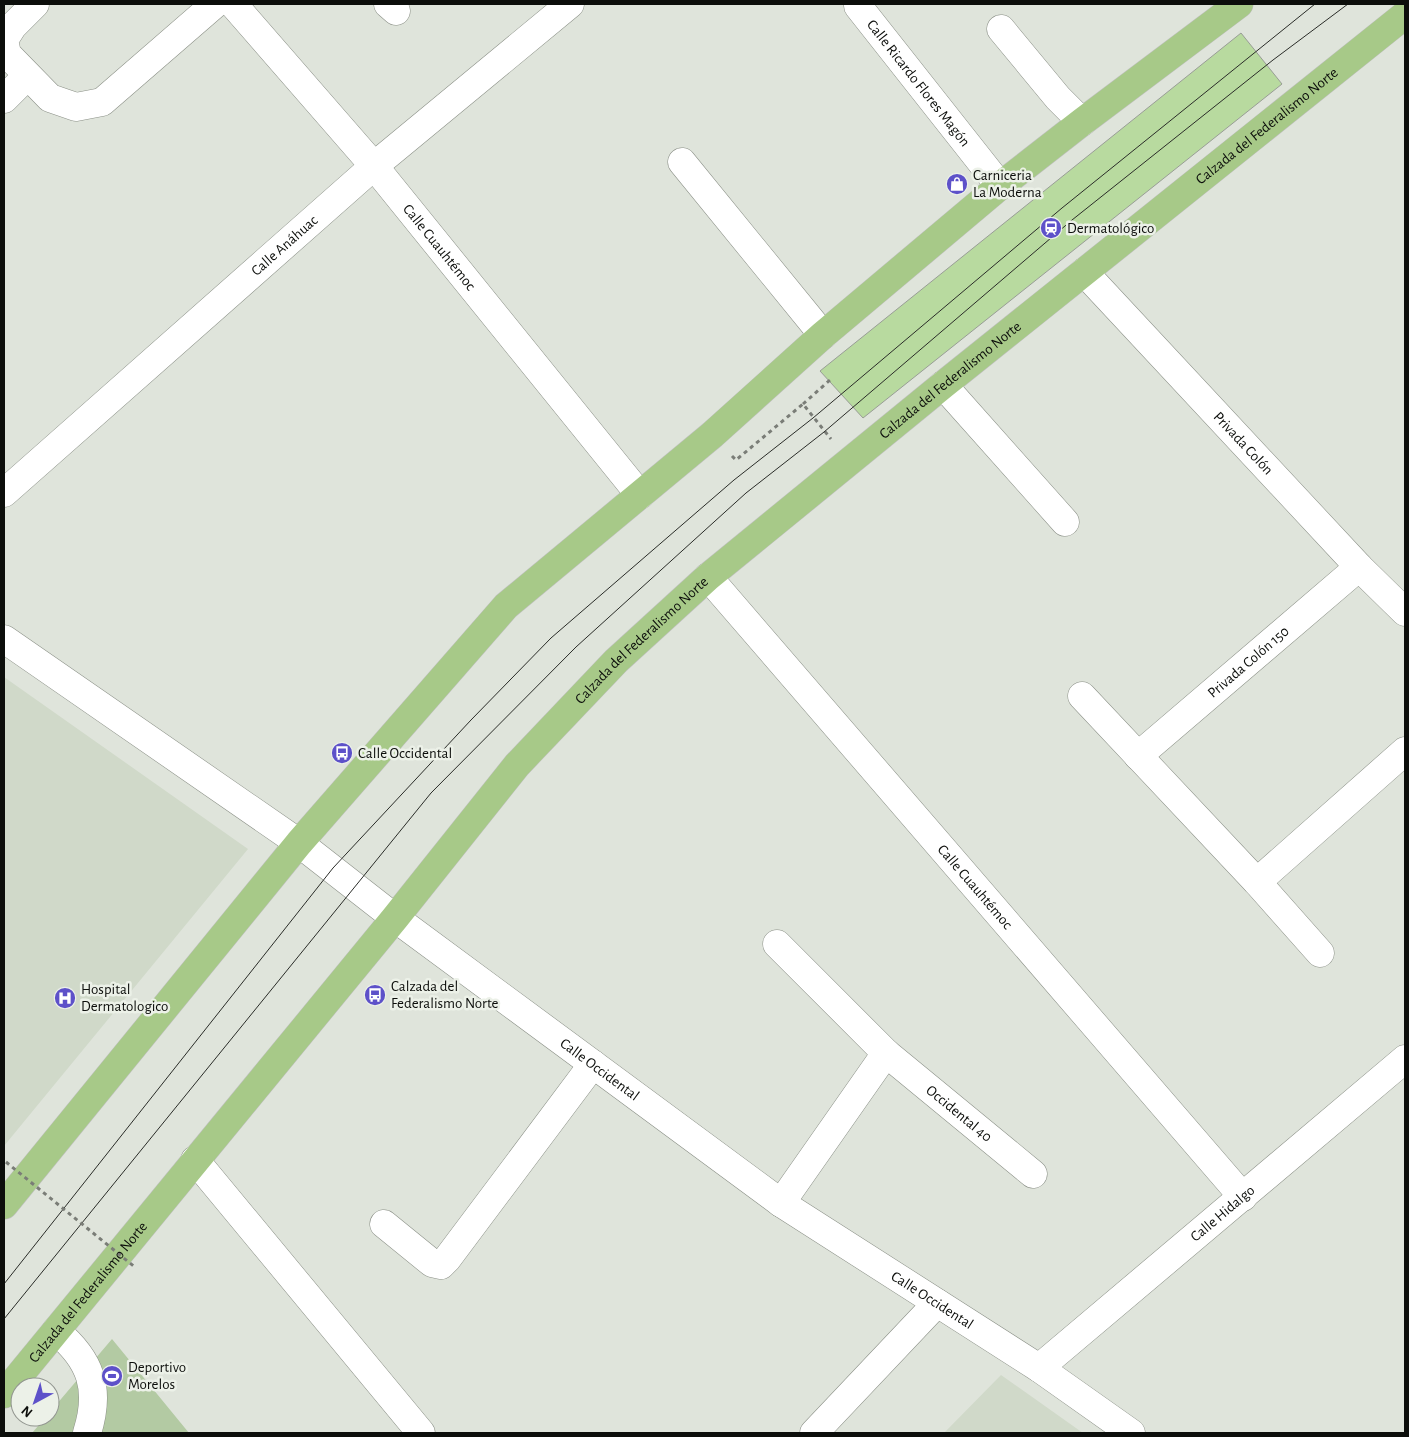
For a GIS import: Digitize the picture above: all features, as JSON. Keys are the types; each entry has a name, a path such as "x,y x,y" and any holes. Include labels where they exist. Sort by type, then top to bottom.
{"main road":[{"path":"4,1205 299,843 506,606 712,435 823,335 1000,186 1239,4"},
{"name":"Calzada del Federalismo Norte","path":"4,1394 395,918 517,765 616,661 708,577 943,385 1405,15"}],"street":[{"path":"35,4 13,26 4,40 7,54 50,98 76,107 102,102 215,4"},
{"name":"Calle Cuauhtémoc","path":"233,4 374,166 640,496"},
{"name":"Calle Anáhuac","path":"4,493 374,166 570,4"},
{"name":"Calle Ricardo Flores Magón","path":"858,4 1000,186"},
{"path":"1001,29 1058,98 1082,122"},
{"path":"4,99 27,76"},
{"path":"682,162 823,335"},
{"name":"Privada Colón","path":"1084,272 1359,567 1405,612"},
{"path":"943,385 1065,522"},
{"name":"Privada Colón 150","path":"1138,756 1359,567"},
{"name":"Calle Cuauhtémoc","path":"708,577 1243,1197"},
{"name":"Calle Occidental","path":"4,639 299,843 395,918 782,1203 1039,1368 1131,1433"},
{"path":"1082,696 1257,882 1320,953"},
{"path":"1257,882 1405,751"},
{"name":"Occidental 40","path":"777,944 886,1053 1033,1174"},
{"path":"782,1203 886,1053"},
{"name":"Calle Hidalgo","path":"1039,1368 1405,1059"},
{"path":"384,1224 432,1263 441,1265 593,1064"},
{"path":"195,1160 421,1433"},
{"path":"814,1433 937,1302"},
{"path":"56,1331 70,1343 82,1359 90,1376 94,1395 93,1415 87,1433"}],"path":[{"path":"712,435 736,460 830,380"},
{"path":"803,404 832,441"},
{"path":"6,1162 136,1268"}],"shaded area":[{"name":"Hospital Dermatologico","path":"4,677 248,849 4,1146"},
{"path":"1001,1375 1083,1433 944,1433"}],"green space":[{"name":"Deportivo Morelos","path":"112,1339 189,1433 32,1433 37,1427 60,1427 60,1400"}],"building":[{"name":"Dermatológico","path":"1241,33 1282,84 863,418 820,371"}],"tram line":[{"path":"4,1284 333,868 471,720 551,638 734,480 813,418 1062,208 1315,4"},
{"path":"4,1319 431,793 576,647 746,493 824,432 1072,220 1273,60 1348,4"}],"place":[{"name":"Carniceria La Moderna","path":"957,184"},
{"name":"Dermatológico","path":"1051,228"},
{"name":"Calle Occidental","path":"342,753"},
{"name":"Calzada del Federalismo Norte","path":"375,995"},
{"name":"Hospital Dermatologico","path":"65,998"},
{"name":"Deportivo Morelos","path":"112,1376"}]}
